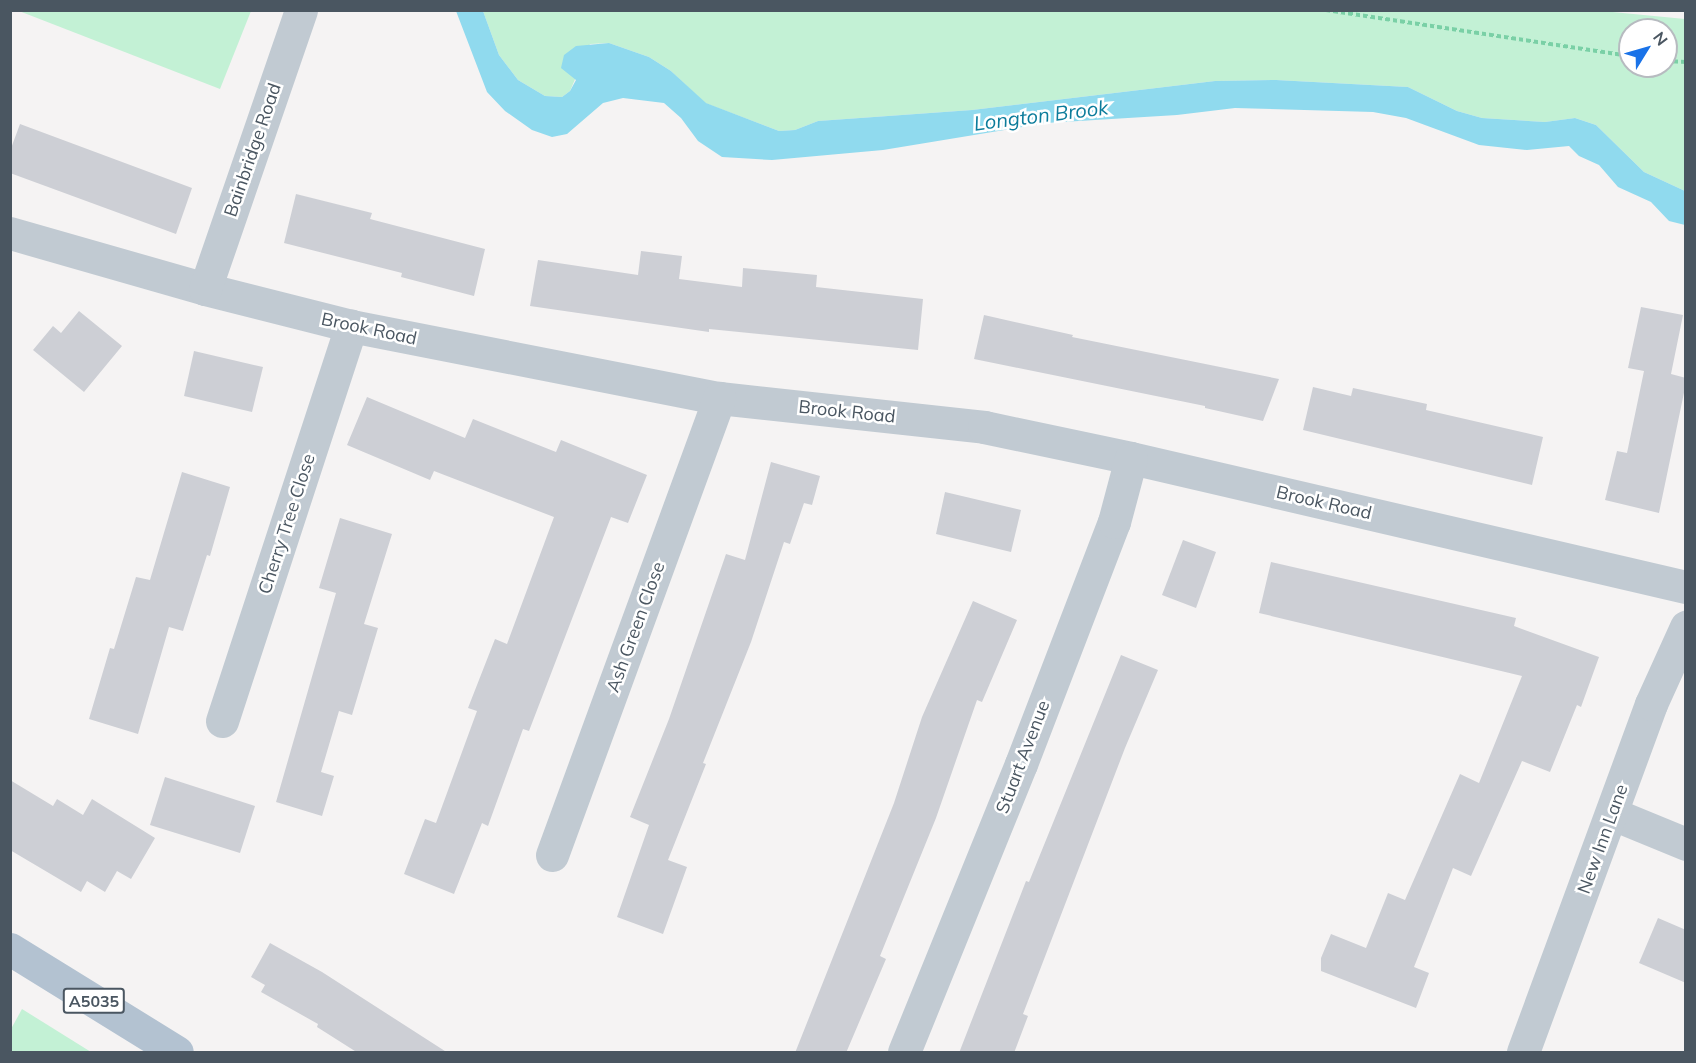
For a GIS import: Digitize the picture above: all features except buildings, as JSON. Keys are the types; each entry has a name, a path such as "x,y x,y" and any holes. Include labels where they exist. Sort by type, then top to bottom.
{"main road":[{"name":"A5035","path":"10,949 177,1053"}],"street":[{"name":"Bainbridge Road","path":"205,289 301,10"},
{"name":"Brook Road","path":"10,233 205,289 351,326 719,398 984,427 1131,458 1686,587"},
{"name":"Cherry Tree Close","path":"222,721 351,326"},
{"name":"Ash Green Close","path":"552,855 719,398"},
{"name":"Stuart Avenue","path":"904,1053 1021,764 1114,522 1131,458"},
{"name":"New Inn Lane","path":"1524,1053 1613,814 1651,704 1686,627"},
{"path":"1613,814 1686,844"}],"path":[{"path":"1326,10 1618,54"}],"green space":[{"path":"1592,10 1675,18 1618,18 1618,78 1678,78 1678,18 1685,19 1685,191 1644,172 1596,125 1575,118 1545,122 1482,118 1457,111 1408,87 1276,80 1215,81 972,110 818,121 795,130 779,131 705,103 671,71 649,57 609,43 590,44 570,91 562,97 545,96 518,80 499,55 483,11"},
{"path":"19,11 251,11 220,89"},
{"path":"22,1009 91,1052 11,1052 11,1029"}],"water":[{"name":"Longton Brook","path":"456,11 483,11 499,55 518,80 545,96 562,97 570,91 576,80 561,68 564,55 576,46 609,43 649,57 671,71 706,103 779,131 795,130 818,121 972,110 1215,81 1276,80 1408,87 1457,111 1482,118 1545,122 1575,118 1596,125 1644,172 1685,191 1685,225 1669,221 1651,202 1618,187 1599,165 1579,156 1569,146 1527,150 1479,145 1406,118 1373,112 1235,108 1177,115 1046,123 883,150 772,160 722,157 698,141 681,118 664,103 623,98 603,103 567,134 552,137 532,130 505,111 487,92"}]}
